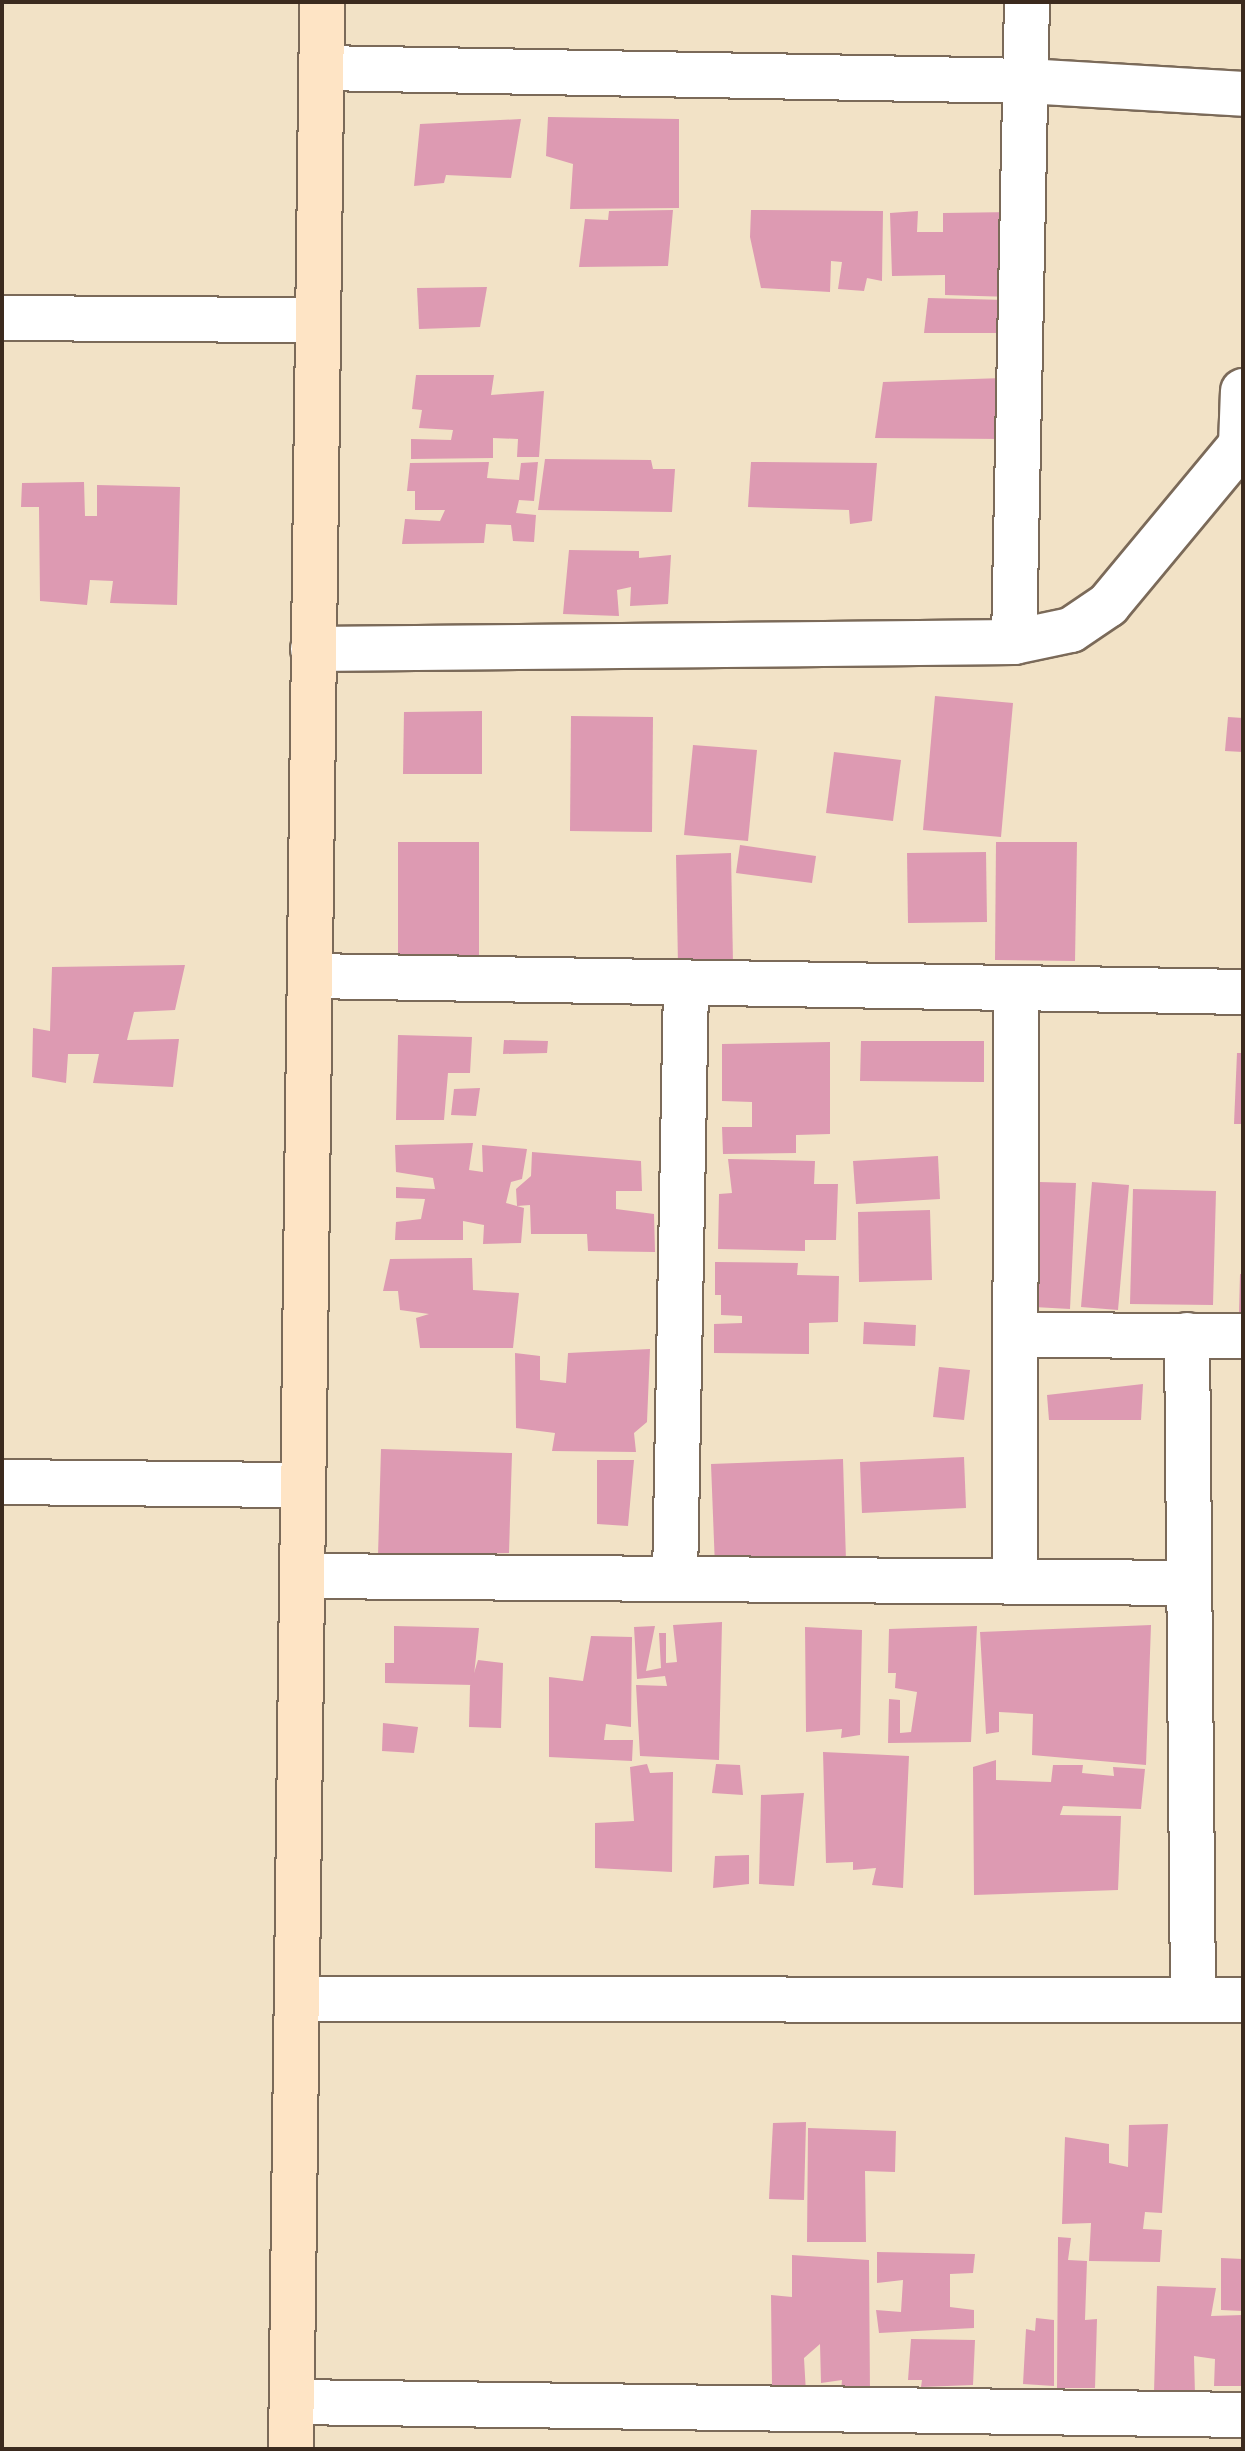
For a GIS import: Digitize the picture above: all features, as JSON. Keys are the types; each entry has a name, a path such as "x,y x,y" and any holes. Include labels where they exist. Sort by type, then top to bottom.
{"street":[{"path":"291,2449 322,2"},
{"path":"1014,642 1027,2"},
{"path":"321,68 1027,81 1243,94"},
{"path":"2,318 318,320"},
{"path":"313,649 1014,642 1071,630 1108,605 1242,445 1243,391"},
{"path":"310,976 1243,992"},
{"path":"675,1579 686,983"},
{"path":"1015,1582 1016,988"},
{"path":"1015,1335 1243,1336"},
{"path":"1187,1335 1193,2000"},
{"path":"2,1482 302,1485"},
{"path":"302,1576 1189,1583"},
{"path":"297,1999 1243,2000"},
{"path":"292,2402 1243,2415"}],"building":[{"path":"548,117 679,119 679,208 570,209 573,164 546,156"},
{"path":"521,119 511,178 446,175 444,183 414,186 420,124"},
{"path":"673,210 668,266 579,267 585,219 608,220 609,211"},
{"path":"751,210 883,211 882,281 867,278 864,291 838,289 842,262 831,261 830,292 761,288 750,237"},
{"path":"918,211 917,232 943,232 943,213 1013,212 1012,297 945,295 945,275 892,276 890,213"},
{"path":"487,287 480,327 419,329 417,288"},
{"path":"928,298 1006,300 999,333 924,333"},
{"path":"416,375 494,375 491,395 544,391 539,457 517,457 518,439 493,438 493,458 411,459 411,439 451,440 453,430 419,428 422,410 412,409"},
{"path":"1003,378 1002,439 875,438 883,382"},
{"path":"545,459 651,460 653,469 675,469 672,512 538,510"},
{"path":"489,462 487,478 519,480 521,463 538,462 534,501 519,500 516,513 536,515 534,542 513,541 511,525 486,524 484,543 402,544 405,519 440,521 445,510 415,510 415,491 407,491 410,463"},
{"path":"751,462 877,463 872,521 850,524 849,510 748,507"},
{"path":"84,482 85,516 97,516 97,485 180,487 177,605 110,603 113,581 90,580 87,605 40,601 39,507 21,507 22,483"},
{"path":"569,550 639,551 639,558 671,555 668,604 630,606 631,587 617,590 619,616 563,614"},
{"path":"935,696 1013,703 1001,837 923,830"},
{"path":"482,711 482,774 403,774 404,712"},
{"path":"571,716 653,717 652,832 570,831"},
{"path":"1228,717 1243,718 1243,752 1225,751"},
{"path":"693,745 757,750 748,841 684,835"},
{"path":"834,752 901,760 893,821 826,813"},
{"path":"398,842 479,842 479,967 398,967"},
{"path":"996,842 1077,842 1075,961 995,960"},
{"path":"740,845 816,856 812,883 736,873"},
{"path":"986,852 987,922 908,923 907,853"},
{"path":"731,853 733,964 678,965 676,855"},
{"path":"185,965 175,1010 134,1012 127,1040 179,1039 173,1087 93,1083 99,1054 68,1054 66,1083 32,1077 33,1028 50,1031 52,967"},
{"path":"398,1035 472,1037 470,1073 448,1073 444,1120 396,1120"},
{"path":"504,1040 548,1041 547,1053 503,1054"},
{"path":"861,1041 984,1041 984,1082 860,1081"},
{"path":"830,1042 830,1134 796,1135 796,1153 723,1154 722,1127 752,1127 752,1102 722,1101 722,1044"},
{"path":"1237,1053 1243,1053 1243,1124 1234,1124"},
{"path":"480,1088 476,1116 451,1115 454,1089"},
{"path":"473,1143 469,1170 483,1172 482,1145 527,1149 522,1179 511,1182 506,1203 524,1208 521,1243 483,1244 484,1225 463,1221 463,1240 395,1240 396,1222 421,1219 425,1199 396,1198 396,1187 435,1189 433,1178 396,1172 395,1145"},
{"path":"532,1152 641,1161 642,1191 616,1191 616,1209 654,1214 655,1252 588,1251 587,1234 531,1234 530,1205 517,1206 516,1189 531,1176"},
{"path":"938,1156 940,1199 856,1204 853,1161"},
{"path":"728,1159 815,1161 814,1184 838,1184 836,1240 805,1240 805,1251 718,1249 719,1194 732,1193"},
{"path":"1039,1182 1076,1183 1070,1309 1034,1307"},
{"path":"1092,1182 1129,1185 1118,1310 1081,1307"},
{"path":"1133,1189 1216,1191 1213,1305 1130,1304"},
{"path":"930,1210 932,1280 859,1282 858,1212"},
{"path":"472,1258 473,1290 519,1293 513,1348 420,1348 416,1318 429,1314 400,1310 398,1291 383,1291 390,1259"},
{"path":"715,1262 798,1263 797,1275 839,1276 838,1322 809,1323 809,1354 714,1353 714,1324 742,1323 742,1316 721,1315 721,1295 715,1295"},
{"path":"1240,1274 1243,1274 1243,1313 1239,1313"},
{"path":"864,1322 916,1325 915,1346 863,1344"},
{"path":"650,1349 647,1422 634,1433 636,1452 552,1451 555,1433 516,1428 515,1353 540,1356 540,1380 566,1383 568,1353"},
{"path":"939,1367 970,1370 964,1420 933,1417"},
{"path":"1143,1384 1141,1420 1049,1420 1047,1395"},
{"path":"381,1449 512,1453 509,1553 378,1556"},
{"path":"964,1457 966,1508 862,1513 860,1462"},
{"path":"843,1459 846,1561 715,1567 711,1464"},
{"path":"597,1460 634,1460 628,1526 597,1524"},
{"path":"722,1622 719,1760 640,1756 636,1685 667,1686 665,1676 637,1679 634,1627 655,1626 646,1671 661,1668 659,1633 666,1633 666,1663 677,1662 673,1625"},
{"path":"1151,1625 1146,1765 1032,1755 1033,1714 999,1712 999,1732 986,1734 980,1632"},
{"path":"394,1626 479,1628 473,1685 385,1683 385,1663 394,1663"},
{"path":"977,1626 971,1742 888,1743 889,1699 900,1700 900,1733 911,1732 917,1692 895,1688 896,1673 888,1673 889,1629"},
{"path":"805,1627 862,1630 860,1735 841,1738 842,1729 806,1732"},
{"path":"591,1636 632,1637 631,1727 606,1724 604,1740 633,1740 632,1761 549,1757 549,1677 583,1681"},
{"path":"478,1660 503,1663 501,1728 469,1727 470,1686"},
{"path":"383,1723 418,1727 414,1753 382,1751"},
{"path":"823,1752 909,1756 903,1888 872,1885 876,1868 853,1870 853,1862 826,1863"},
{"path":"996,1760 996,1780 1051,1782 1053,1765 1083,1765 1082,1773 1114,1776 1113,1767 1145,1769 1141,1809 1063,1806 1060,1815 1121,1816 1118,1890 974,1895 973,1767"},
{"path":"647,1764 650,1773 673,1772 672,1872 595,1868 595,1823 634,1821 630,1767"},
{"path":"716,1764 740,1765 743,1795 712,1793"},
{"path":"804,1793 794,1886 759,1884 761,1795"},
{"path":"749,1855 749,1884 713,1888 715,1856"},
{"path":"806,2122 804,2200 769,2199 773,2123"},
{"path":"1168,2124 1162,2213 1145,2212 1143,2229 1162,2230 1160,2262 1089,2261 1091,2223 1062,2224 1065,2137 1109,2144 1109,2163 1128,2167 1129,2125"},
{"path":"808,2128 896,2131 895,2172 865,2171 866,2242 807,2242"},
{"path":"1058,2237 1071,2238 1068,2260 1087,2261 1085,2320 1097,2319 1095,2388 1057,2388"},
{"path":"877,2252 975,2254 973,2273 950,2274 950,2307 974,2310 974,2328 879,2333 876,2310 901,2312 903,2280 877,2283"},
{"path":"792,2255 869,2260 870,2393 841,2392 842,2380 821,2383 820,2344 804,2358 806,2393 772,2386 771,2295 792,2297"},
{"path":"1221,2258 1243,2259 1243,2311 1221,2310"},
{"path":"1157,2286 1216,2288 1211,2316 1243,2315 1243,2386 1214,2386 1215,2359 1194,2356 1195,2395 1154,2392"},
{"path":"1036,2318 1054,2320 1054,2386 1023,2384 1026,2329 1035,2331"},
{"path":"911,2339 975,2340 973,2385 921,2387 922,2380 908,2380"}]}
